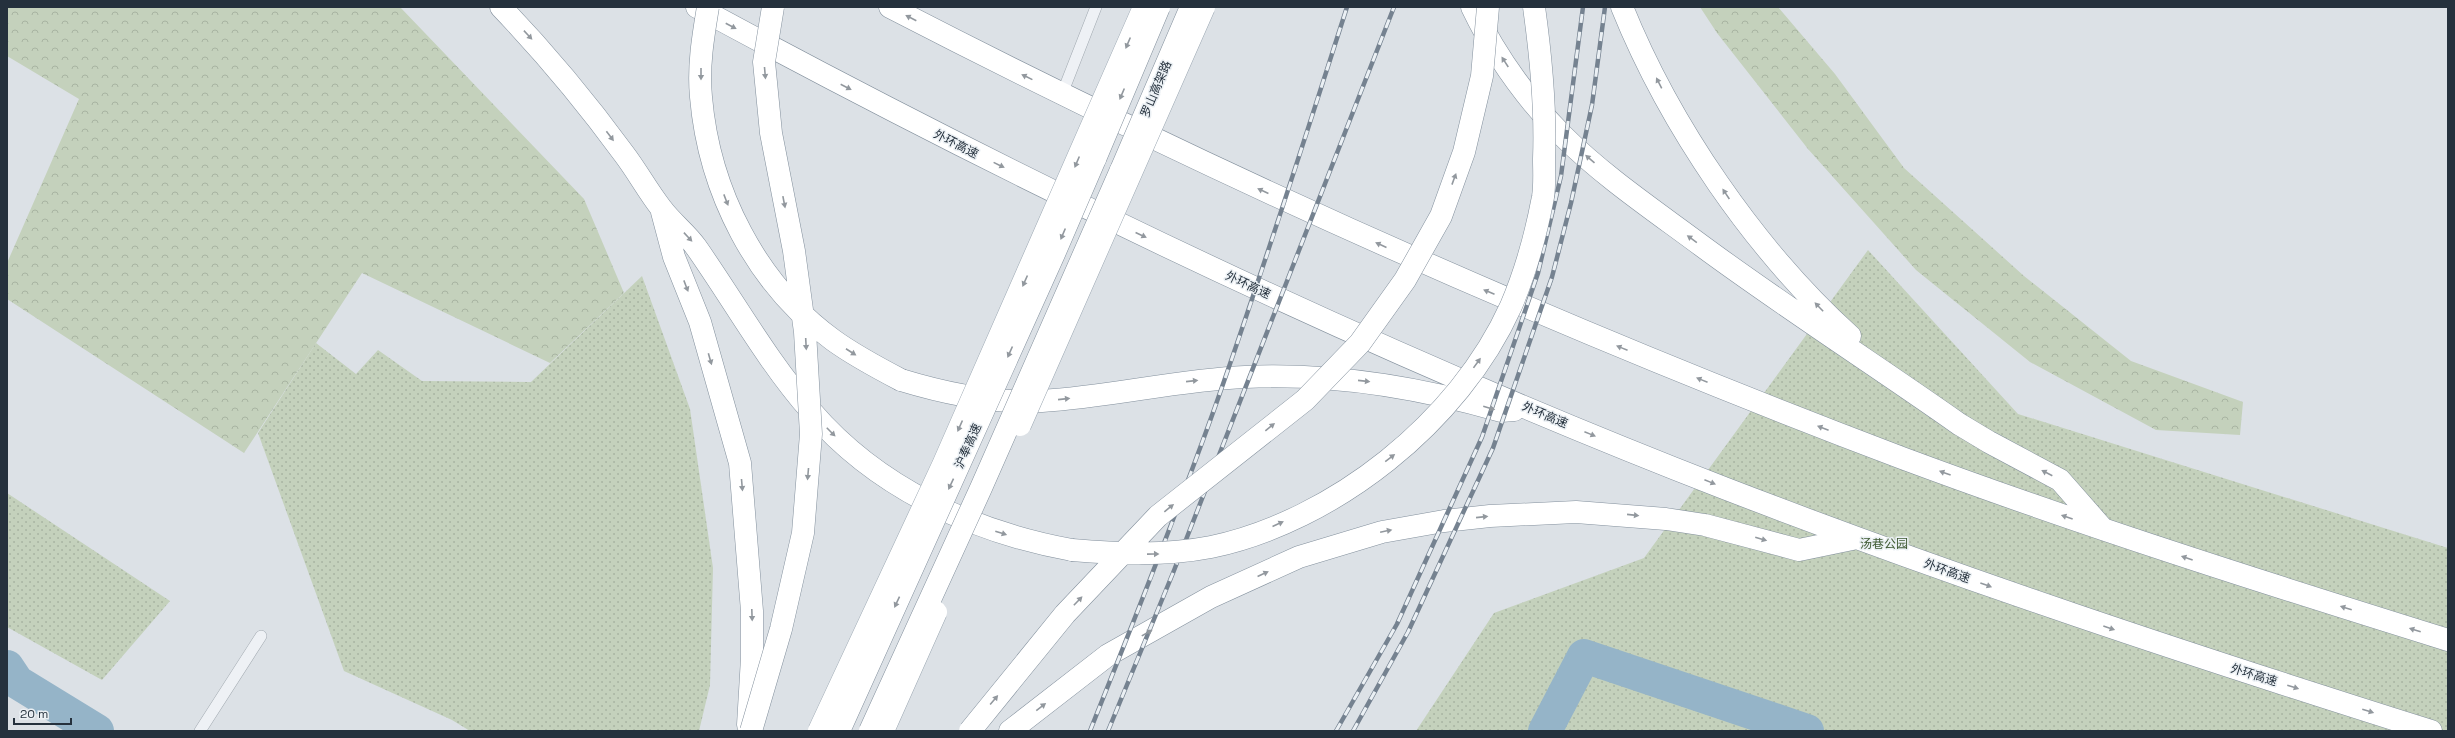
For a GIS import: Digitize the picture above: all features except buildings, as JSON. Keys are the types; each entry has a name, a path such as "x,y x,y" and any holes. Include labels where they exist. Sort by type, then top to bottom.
{"main road":[{"path":"501,7 531,38 581,97 625,155 661,209 694,244 807,406 834,435 859,456 897,484 932,505 965,520 1034,543 1072,550 1122,554 1166,553 1211,547 1258,534 1301,514 1354,485 1403,449 1438,414 1480,360 1510,307 1531,251 1543,194 1545,122 1534,7"},
{"name":"外环高速","path":"697,7 967,150 1108,219 1286,302 1528,408 1721,486 1857,538 2031,601 2180,652 2431,731"},
{"path":"708,7 700,63 701,96 705,132 714,168 727,204 741,234 779,290 805,316 833,340 866,361 901,380 940,392 976,398 1042,401 1190,381 1246,377 1306,377 1363,381 1410,388 1501,411 1528,408"},
{"path":"752,731 781,629 803,533 811,434 805,332 794,251 771,133 764,62 773,7"},
{"path":"890,7 1062,94 1302,209 1602,340 1907,460 2104,529 2448,640"},
{"path":"819,731 946,458 1144,7"},
{"name":"沪奉高速","path":"838,731 1054,254 1159,7"},
{"name":"罗山高架路","path":"870,731 981,488 1191,7"},
{"path":"883,731 1090,271 1204,7"},
{"path":"1472,7 1482,26 1522,88 1562,135 1613,178 1718,257 1922,397 1989,442 2060,480 2104,529"},
{"path":"970,731 1065,614 1158,516 1305,400 1360,343 1396,292 1441,216 1464,152 1482,76 1488,7"},
{"path":"1622,7 1661,88 1700,154 1760,242 1832,320 1922,397"},
{"path":"661,209 674,256 700,322 740,464 752,611 752,658 748,731"},
{"path":"1010,731 1108,655 1212,597 1299,557 1382,532 1444,521 1533,513 1621,514 1705,525 1799,550 1857,538"}],"lane":[{"path":"1062,94 1096,7"},
{"path":"200,731 261,636"}],"green space":[{"path":"7,7 400,7 584,199 624,293 550,363 362,273 244,453 7,299 7,263 79,99 7,56"},
{"path":"1700,7 1778,7 1835,74 1904,168 2024,276 2131,361 2243,402 2240,435 2156,430 2030,362 1916,270 1808,149 1717,33"},
{"name":"汤巷公园","path":"1868,250 2018,414 2448,548 2448,731 1416,731 1494,613 1644,558"},
{"path":"642,276 690,409 713,568 710,685 699,731 470,731 452,720 344,671 258,433 316,343 356,374 378,350 422,381 531,382"},
{"path":"7,493 170,601 102,680 7,627"}],"waterway":[{"path":"1545,731 1584,656 1807,731"},
{"path":"7,667 17,682 97,731"}],"railway":[{"path":"1090,731 1170,529 1215,407 1266,257 1347,7"},
{"path":"1108,731 1173,573 1394,7"},
{"path":"1336,731 1397,624 1482,437 1538,273 1561,176 1583,7"},
{"path":"1353,731 1408,632 1493,448 1552,277 1571,203 1592,105 1605,7"}]}
